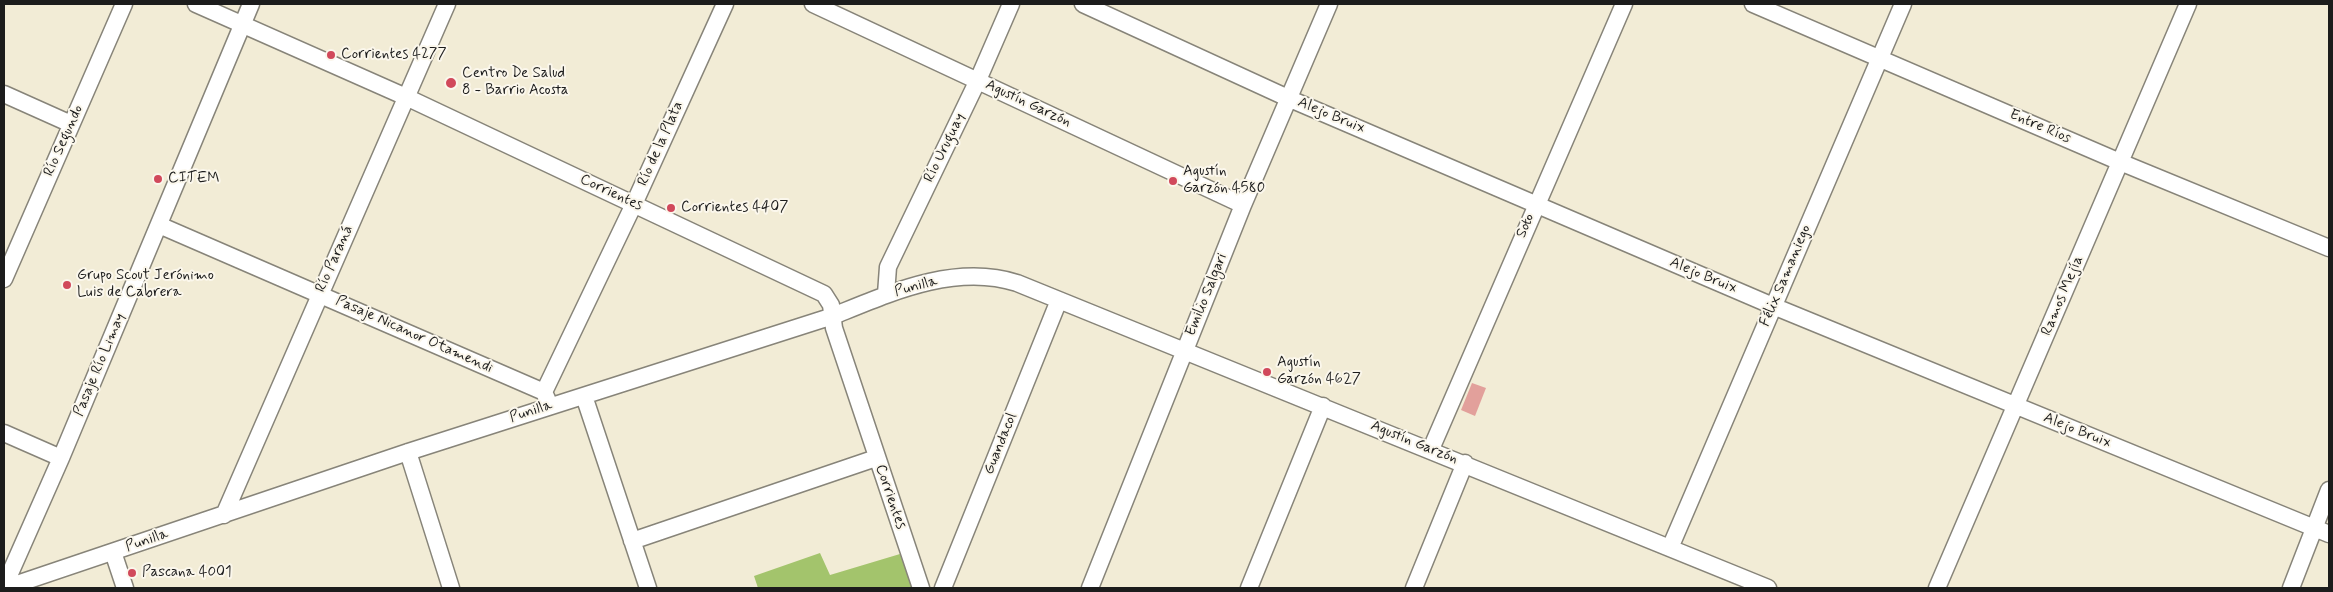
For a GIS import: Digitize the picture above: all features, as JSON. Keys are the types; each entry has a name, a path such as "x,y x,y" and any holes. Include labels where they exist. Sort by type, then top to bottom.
{"street":[{"name":"Río Segundo","path":"4,279 8,256 71,124 124,4"},
{"name":"Corrientes","path":"196,4 406,97 824,294 832,306 834,328 921,588"},
{"name":"Pasaje Río Limay","path":"4,588 61,458 251,4"},
{"name":"Río Paraná","path":"224,514 447,4"},
{"name":"Río de la Plata","path":"547,399 725,4"},
{"name":"Agustín Garzón","path":"814,4 1243,205"},
{"name":"Río Uruguay","path":"886,294 888,266 978,80 1011,4"},
{"name":"Alejo Bruix","path":"1083,4 1290,99 1535,205 1773,306 2322,531"},
{"name":"Emilio Salgari","path":"1090,588 1243,205 1290,99 1329,4"},
{"name":"Soto","path":"1431,449 1535,205 1624,4"},
{"name":"Entre Ríos","path":"1752,4 2120,162 2329,248"},
{"name":"Félix Samaniego","path":"1670,548 1903,4"},
{"name":"Ramos Mejía","path":"1937,588 2188,4"},
{"path":"4,94 71,124"},
{"name":"Pasaje Nicanor Otamendi","path":"159,225 320,294 547,399"},
{"name":"Punilla","path":"4,588 408,452 547,399 584,396 833,316 886,294 960,276 981,276 1001,278 1059,300"},
{"name":"Agustín Garzón","path":"1059,300 1431,449 1768,588"},
{"name":"Guandacol","path":"943,588 1059,300"},
{"path":"584,396 648,588"},
{"path":"1249,588 1323,406"},
{"path":"4,433 61,458"},
{"path":"408,452 451,588"},
{"path":"632,541 876,458"},
{"path":"1414,588 1465,463"},
{"path":"2290,588 2322,531 2329,490"},
{"path":"113,552 125,588"}],"green space":[{"path":"820,553 830,575 900,554 913,588 758,588 754,576"}],"building":[{"path":"1472,383 1486,388 1475,416 1461,410"}],"place":[{"name":"Corrientes 4277","path":"331,55"},
{"name":"Centro De Salud 8 - Barrio Acosta","path":"451,83"},
{"name":"CITEM","path":"158,179"},
{"name":"Agustín Garzón 4580","path":"1173,181"},
{"name":"Corrientes 4407","path":"671,208"},
{"name":"Grupo Scout Jerónimo Luis de Cabrera","path":"67,285"},
{"name":"Agustín Garzón 4627","path":"1267,372"},
{"name":"Pascana 4001","path":"132,573"}]}
